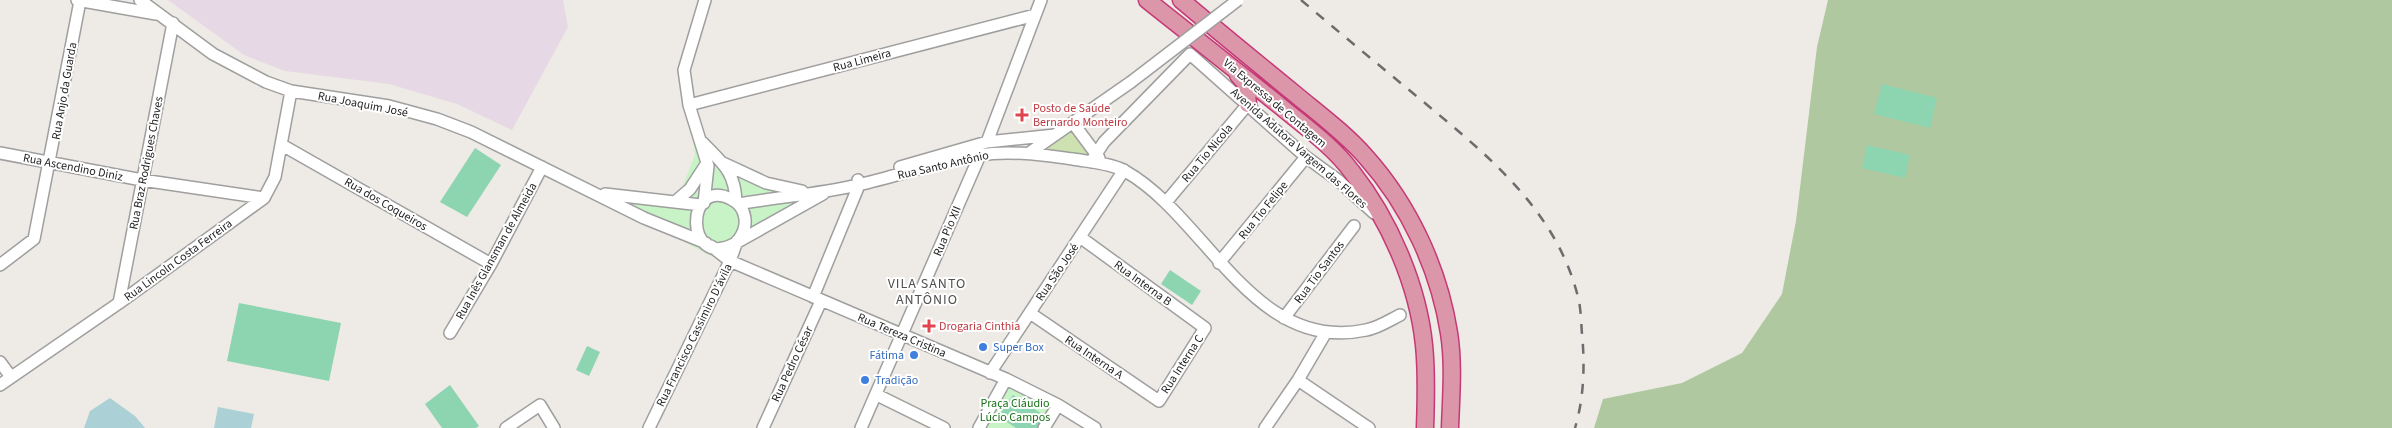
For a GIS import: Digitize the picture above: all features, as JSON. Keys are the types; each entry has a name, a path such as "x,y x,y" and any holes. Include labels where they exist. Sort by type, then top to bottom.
{"highway":[{"name":"Via Expressa de Contagem","path":"1146,0 1231,65 1321,140 1351,170 1370,197 1385,224 1400,258 1420,322 1424,344 1425,428"},
{"name":"Via Expressa de Contagem","path":"1181,0 1331,123 1365,156 1403,206 1418,236 1437,285 1449,334 1452,387 1450,428"},
{"path":"1231,65 1246,84 1248,104"}],"street":[{"path":"78,0 162,15"},
{"name":"Rua Anjo da Guarda","path":"0,265 34,240 51,162 78,0"},
{"name":"Rua Joaquim José","path":"140,0 213,54 266,82 292,91 389,106 437,119 471,132 644,218 707,244"},
{"path":"701,141 723,163 733,178 737,203 746,221 745,229 738,240 724,248 707,244 698,234 695,225 696,216 702,204 707,163 689,105 684,70 705,0"},
{"path":"987,142 1041,0"},
{"name":"Rua Santo Antônio","path":"858,182 980,155 1029,153 1131,82 1238,0"},
{"name":"Rua Limeira","path":"689,105 1036,15"},
{"name":"Rua Braz Rodrigues Chaves","path":"119,303 173,23"},
{"name":"Avenida Adutora Vargem das Flores","path":"1097,160 1104,142 1190,54 1306,157 1340,181 1385,224"},
{"name":"Rua Lincoln Costa Ferreira","path":"0,385 119,303 264,198 274,177 292,91"},
{"name":"Rua Tio Nicola","path":"1167,202 1248,104"},
{"path":"1073,123 1097,160"},
{"name":"Rua Santo Antônio","path":"738,240 827,192 987,142 1055,134"},
{"name":"Rua dos Coqueiros","path":"282,145 491,264"},
{"name":"Rua Ascendino Diniz","path":"0,153 142,180 264,198"},
{"path":"1029,153 1097,160 1124,170 1167,202 1220,263 1284,318 1309,330 1325,334 1367,330 1400,314"},
{"name":"Rua Pio XII","path":"861,428 980,155"},
{"name":"Rua Tio Felipe","path":"1220,263 1306,157"},
{"path":"675,202 690,189 707,163"},
{"path":"723,163 766,183 809,192"},
{"name":"Rua Inês Glansman de Almeida","path":"450,333 491,264 542,167"},
{"name":"Rua São José","path":"990,373 1124,170"},
{"name":"Rua Pedro César","path":"763,428 817,299 858,182"},
{"name":"Rua Santo Antônio","path":"737,203 809,192 827,192"},
{"name":"Rua Joaquim José","path":"596,193 702,204"},
{"path":"702,204 720,196 737,203"},
{"name":"Rua Tio Santos","path":"1284,318 1354,226"},
{"name":"Rua Interna B","path":"1080,237 1205,328"},
{"name":"Rua Francisco Cassimiro D'ávila","path":"649,428 730,261 738,240"},
{"name":"Rua Tereza Cristina","path":"707,244 730,261 1006,379 1058,405 1094,428"},
{"name":"Rua Interna A","path":"1030,313 1158,401"},
{"name":"Rua Interna C","path":"1158,401 1205,328"},
{"path":"1265,428 1298,380 1325,334"},
{"path":"0,362 11,377"},
{"path":"979,428 1006,379"},
{"path":"1298,380 1369,428"},
{"path":"877,395 944,428"},
{"path":"506,428 540,405 554,428"},
{"path":"1044,428 1058,405"}],"shaded area":[{"path":"168,0 563,0 568,27 512,130 457,104 389,84 285,71 244,55"}],"green space":[{"path":"1828,0 2392,0 2392,428 1594,428 1603,399 1682,383 1742,353 1782,294 1796,221 1817,47"},
{"path":"1882,84 1937,98 1930,128 1874,114"},
{"path":"690,115 722,166 765,184 826,194 743,245 732,267 593,194 674,195 682,188 695,155"},
{"path":"1072,131 1089,156 1038,151"},
{"path":"1867,145 1910,155 1905,178 1862,168"},
{"path":"475,148 501,165 467,217 440,202"},
{"path":"1170,270 1201,291 1192,305 1161,284"},
{"path":"239,303 341,323 329,381 227,361"},
{"path":"587,346 600,352 589,376 576,370"},
{"path":"450,385 479,426 476,428 442,428 425,404"},
{"name":"Praça Cláudio Lúcio Campos","path":"1006,386 1053,408 1041,428 983,428"},
{"path":"1013,395 1045,416 1037,428 1016,428 998,416"}],"water":[{"path":"110,398 135,416 145,428 84,428 90,411"},
{"path":"218,407 254,414 251,428 214,428"}],"railway":[{"path":"1301,0 1469,141 1493,163 1536,210 1568,265 1578,297 1583,381 1575,428"}],"place":[{"name":"Posto de Saúde Bernardo Monteiro","path":"1022,115"},
{"name":"Drogaria Cinthia","path":"929,326"},
{"name":"Super Box","path":"983,347"},
{"name":"Fátima","path":"914,355"},
{"name":"Tradição","path":"865,380"}],"district":[{"name":"VILA SANTO ANTÔNIO","path":"927,292"}]}
